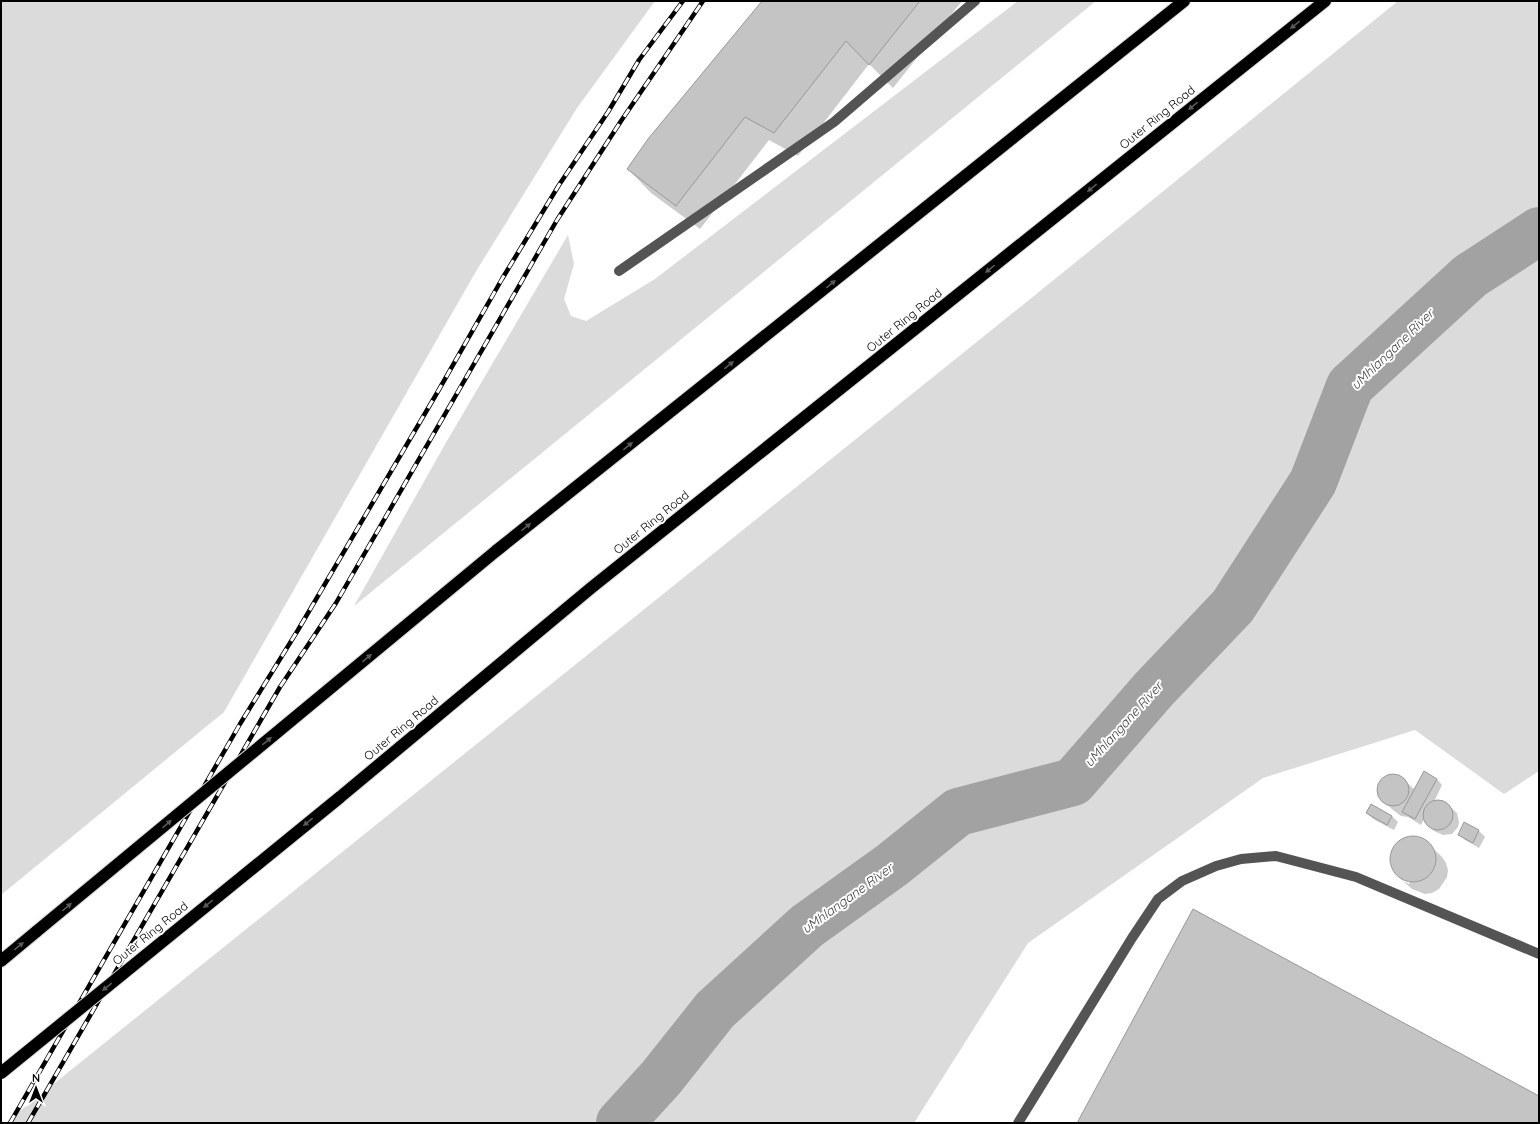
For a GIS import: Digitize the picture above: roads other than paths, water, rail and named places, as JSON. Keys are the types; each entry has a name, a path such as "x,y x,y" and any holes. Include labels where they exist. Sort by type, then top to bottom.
{"highway":[{"path":"1,961 496,551 1184,1"},
{"name":"Outer Ring Road","path":"1,1073 339,798 591,588 1325,1"}],"lane":[{"path":"619,271 834,122 975,1"},
{"path":"1018,1123 1132,938 1158,899 1182,881 1216,866 1241,859 1276,856 1356,877 1539,954"}],"waterway":[{"name":"uMhlangane River","path":"620,1123 661,1078 715,1010 807,926 892,865 958,812 1073,782 1154,689 1233,606 1313,482 1350,386 1470,276 1539,231"}],"railway":[{"path":"10,1123 240,724 298,630 502,279 559,185 608,112 639,60 683,1"},
{"path":"28,1123 280,687 336,603 557,220 621,121 703,1"}]}
